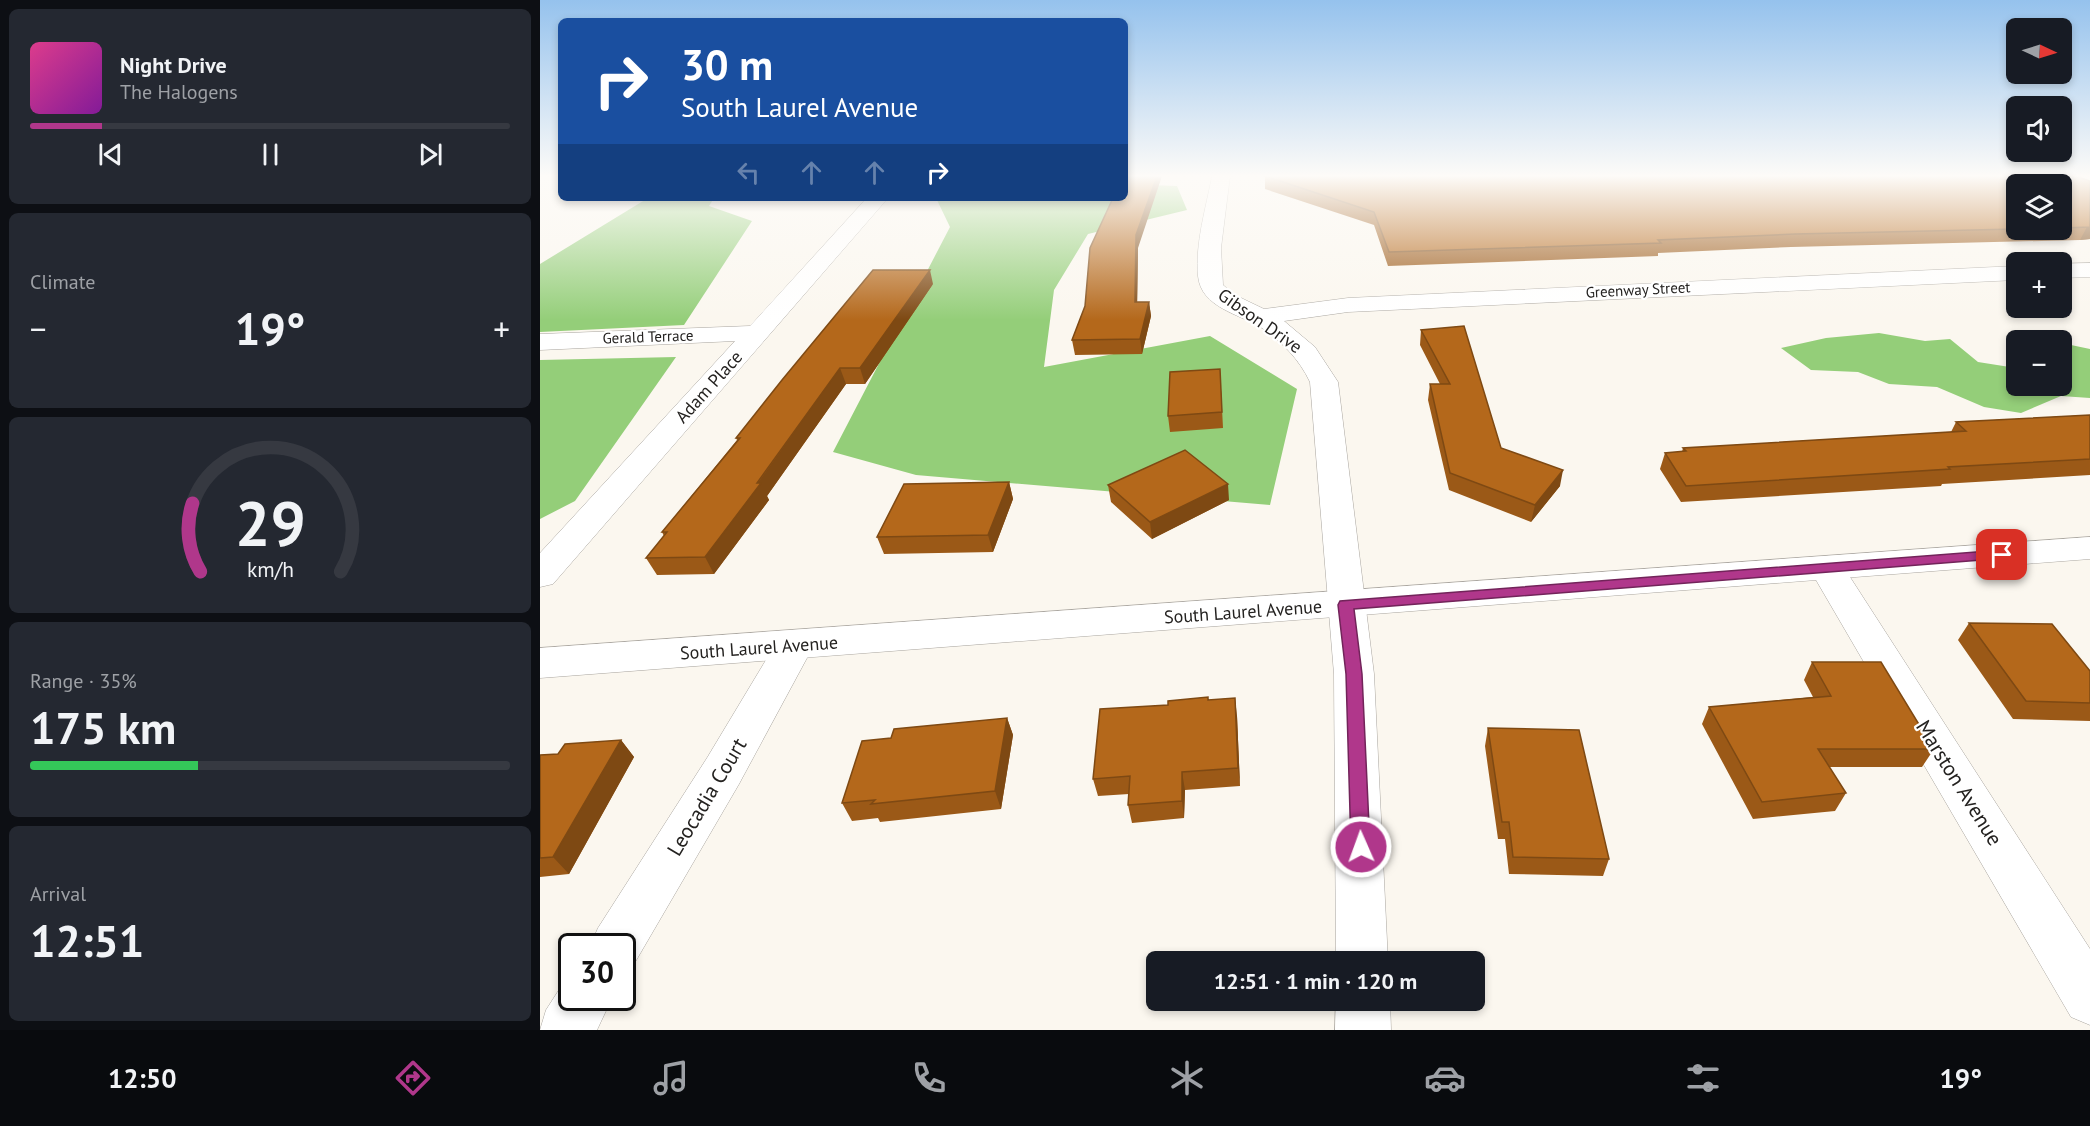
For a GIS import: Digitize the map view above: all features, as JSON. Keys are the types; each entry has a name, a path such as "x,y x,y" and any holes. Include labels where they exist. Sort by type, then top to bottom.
{"street":[{"name":"Adam Place","path":"540,575 855,224"},
{"name":"Gibson Drive","path":"1214,224 1208,270 1211,286 1218,295 1260,317 1300,346 1316,363 1324,382 1345,605 1354,674 1362,951"},
{"path":"2072,271 2090,270"},
{"name":"Greenway Street","path":"1260,317 1348,305 2006,273"},
{"name":"Gerald Terrace","path":"540,342 757,333"},
{"name":"South Laurel Avenue","path":"540,663 2090,548"},
{"name":"Marston Avenue","path":"1827,568 2090,998"},
{"name":"Leocadia Court","path":"624,933 723,771 795,645"},
{"path":"566,1030 577,1011"},
{"path":"1363,1011 1363,1030"}],"green space":[{"path":"605,224 750,224 684,325 540,332 540,264"},
{"path":"949,224 1129,224 1088,234 1054,290 1044,367 1210,336 1297,389 1270,505 916,475 833,452 950,227"},
{"path":"1879,333 1925,341 1950,339 1978,362 2006,366 2006,396 2061,396 2021,413 1984,407 1937,387 1889,384 1858,372 1811,370 1781,348 1826,338"},
{"path":"2072,345 2090,349 2090,398 2061,396 2072,396"},
{"path":"676,357 575,501 540,519 540,360"}],"building":[{"path":"1101,224 1140,224 1136,235 1135,302 1149,302 1140,339 1072,340 1085,306 1090,248"},
{"path":"1379,224 2006,224 2006,229 1658,240 1661,243 1389,252"},
{"path":"2072,224 2090,224 2090,227 2072,228"},
{"path":"873,270 930,270 860,368 840,368 757,483 761,483 705,557 646,558 667,532 662,532 740,438 736,438"},
{"path":"1464,326 1501,448 1563,470 1535,505 1450,473 1430,384 1450,384 1421,330"},
{"path":"1220,369 1222,412 1168,416 1170,372"},
{"path":"2090,415 2090,459 1686,486 1665,453 1686,451 1683,448 1966,431 1956,422"},
{"path":"1185,450 1228,484 1150,522 1108,485"},
{"path":"1009,482 988,535 877,537 904,484"},
{"path":"1969,623 2052,624 2090,671 2090,703 2026,701"},
{"path":"1812,662 1881,662 1934,749 1818,749 1846,793 1762,802 1709,707 1831,696"},
{"path":"1208,697 1208,700 1235,698 1238,768 1182,772 1182,801 1128,805 1130,776 1093,779 1100,709 1168,705 1168,701"},
{"path":"1007,718 995,791 871,804 875,800 842,803 862,741 891,738 894,729"},
{"path":"1488,728 1579,730 1609,859 1513,857 1509,822 1502,822"},
{"path":"621,740 553,857 540,858 540,755 558,754 565,744"}],"route":[{"path":"1361,847 1354,674 1345,605 2002,555"}]}
